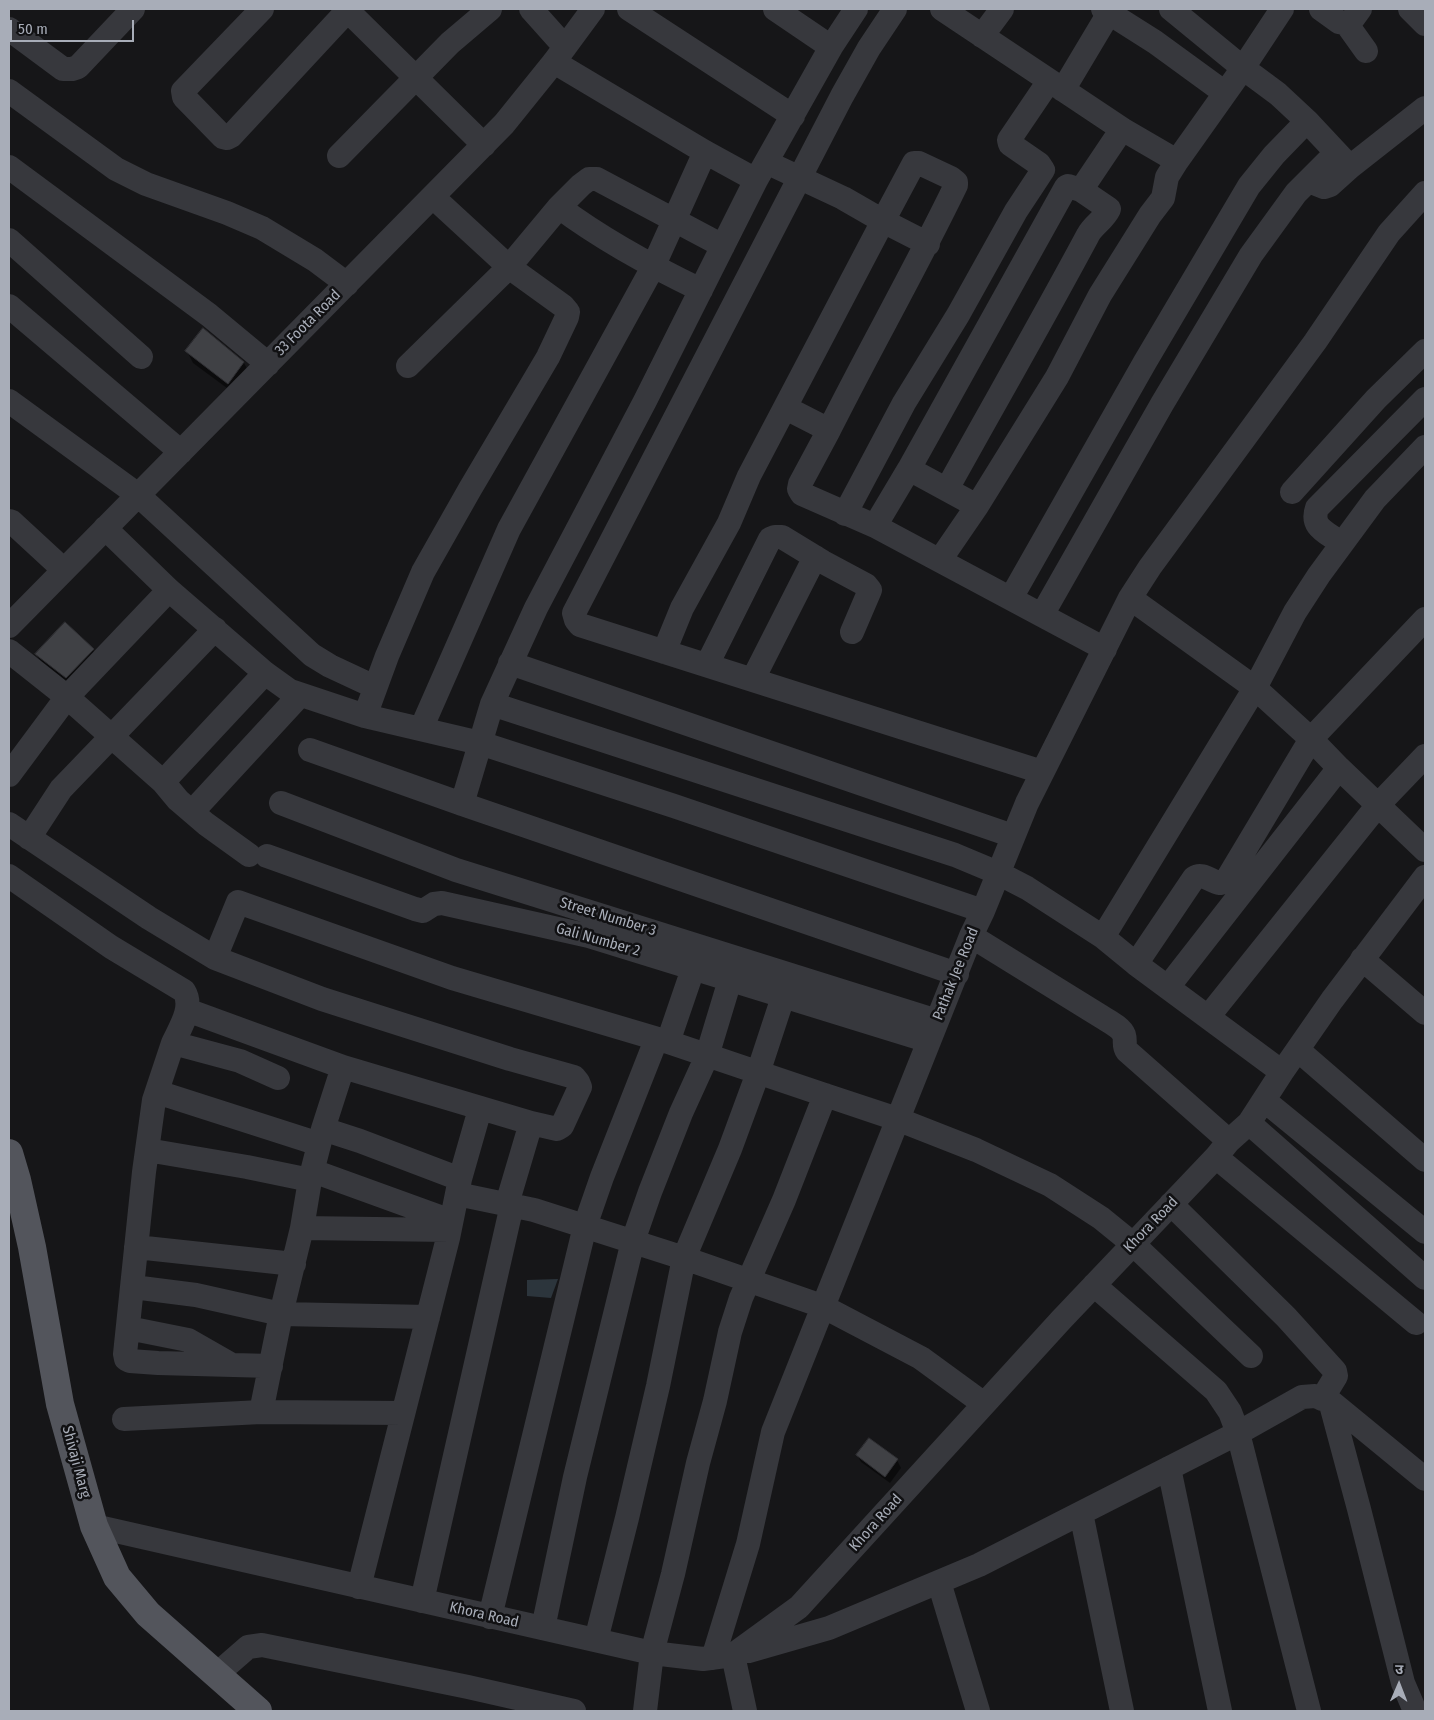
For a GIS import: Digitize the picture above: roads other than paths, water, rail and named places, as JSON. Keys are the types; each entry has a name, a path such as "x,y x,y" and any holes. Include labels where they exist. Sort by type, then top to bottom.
{"main road":[{"name":"Shivaji Marg","path":"9,1153 32,1247 60,1404 94,1526 117,1577 132,1596 148,1614 258,1711"}],"street":[{"path":"9,29 63,68 72,69 78,67 133,9"},
{"path":"262,9 183,91 184,97 219,133 227,138 231,136 347,9 484,145"},
{"path":"339,156 450,43 490,9"},
{"path":"531,9 560,54 705,152 761,171 800,178 843,198 928,244"},
{"name":"33 Foota Road","path":"9,626 504,124 593,9"},
{"path":"629,9 793,116"},
{"path":"775,9 831,47"},
{"path":"462,804 492,704 536,608 640,410 761,171 831,47 856,9"},
{"path":"895,9 869,48 842,96 574,613 580,625 1042,772"},
{"path":"942,9 1122,129 1177,161"},
{"path":"982,36 1002,9"},
{"path":"1171,9 1278,94 1307,121 1343,160"},
{"path":"940,560 978,506 1057,377 1100,295 1163,198 1167,177 1282,9"},
{"path":"1321,9 1339,22 1353,16 1366,51"},
{"path":"1410,9 1425,24"},
{"path":"845,514 904,403 958,315 1016,211 1042,170 1039,164 1010,144 1009,140 1056,85 1106,11 1155,42 1225,93"},
{"path":"9,91 116,169 146,184 227,213 262,228 315,260 347,284"},
{"path":"1042,615 1162,404 1251,255 1296,193 1309,181 1324,186 1330,185 1343,160 1425,108"},
{"path":"1011,598 1249,186 1274,155 1307,121"},
{"path":"1081,190 1122,129"},
{"path":"421,729 509,529 653,268 705,152"},
{"path":"664,652 682,608 729,523 741,492 914,163 919,163 951,178 956,182 956,185 928,244 799,489 808,498 876,526 1104,649"},
{"path":"9,167 209,315 268,364"},
{"path":"408,366 509,267 559,207 581,184 589,179 597,179 723,246"},
{"path":"876,526 1066,188 1068,186 1081,190 1140,231"},
{"name":"Pathak Jee Road","path":"723,1656 773,1432 971,936 1042,772 1130,598 1150,567 1315,342 1389,233 1425,193"},
{"path":"365,716 375,687 423,572 548,358 568,312 563,306 509,267 433,196"},
{"path":"559,207 589,229 653,268 701,290"},
{"path":"947,489 1067,276 1090,231 1104,218 1109,209"},
{"path":"9,240 141,357"},
{"path":"9,306 180,452"},
{"path":"1292,492 1376,399 1425,351"},
{"path":"1341,543 1317,525 1314,516 1317,508 1425,399"},
{"path":"9,401 138,495 312,655 330,666 375,687"},
{"path":"786,408 829,430"},
{"path":"1103,937 1255,688 1295,612 1341,543 1375,499 1422,456"},
{"path":"908,469 978,506"},
{"path":"9,521 64,570"},
{"path":"105,528 169,590 264,672 282,686 300,695 365,716 480,743 674,806 983,911"},
{"path":"707,665 770,540 775,536 782,538 866,585 870,590 852,632"},
{"path":"753,679 814,557"},
{"path":"9,775 67,697 169,590"},
{"path":"1130,598 1255,688 1311,739 1425,850"},
{"path":"1136,964 1194,878 1202,876 1214,882 1226,881 1311,739 1425,619"},
{"path":"29,838 61,789 215,629"},
{"name":"Gali Number 2","path":"9,650 67,697 163,782 178,800 221,836 258,855 415,909 423,911 434,904 442,903 589,936 783,997 933,1031"},
{"path":"510,663 1014,836"},
{"path":"163,782 264,672"},
{"path":"192,812 300,695"},
{"path":"492,704 955,855 998,873 1027,888 1103,937 1136,964 1282,1072"},
{"path":"310,750 957,974"},
{"path":"1208,1017 1378,805 1425,756"},
{"path":"1168,988 1339,768"},
{"name":"Street Number 3","path":"281,803 456,870 933,1031"},
{"path":"9,824 149,918 215,958 322,999 510,1059 574,1077 577,1079 580,1087 562,1126 550,1128 342,1067 187,1010"},
{"path":"9,876 110,947 184,992 188,1001 187,1010 173,1043 154,1100 146,1150 126,1359 130,1361 271,1366"},
{"name":"Khora Road","path":"94,1526 652,1653 703,1659 723,1656 799,1607 1094,1285 1249,1123 1332,1000 1425,877"},
{"path":"215,958 238,902 452,978 662,1041 897,1119 976,1150 1050,1185 1101,1218 1133,1244 1251,1356"},
{"path":"971,936 1102,1016 1122,1032 1125,1038 1124,1046 1127,1051 1223,1149 1416,1323"},
{"path":"1362,960 1425,1012"},
{"path":"490,1617 584,1226 602,1177 693,969"},
{"path":"543,1628 575,1478 633,1241 681,1113 707,1056 730,980"},
{"path":"596,1640 656,1394 684,1258 730,1149 783,997"},
{"path":"173,1043 240,1061 278,1078"},
{"path":"1298,1050 1425,1160"},
{"path":"261,1412 281,1314 302,1228 311,1175 342,1067"},
{"path":"157,1092 321,1137 369,1144 458,1186 510,1205 534,1210 633,1241 822,1306 921,1358 984,1404"},
{"path":"645,1711 652,1653 673,1574 730,1332 741,1298 784,1200 825,1095"},
{"path":"1264,1101 1425,1232"},
{"path":"359,1587 428,1317 458,1186 480,1108"},
{"path":"422,1601 510,1205 531,1123"},
{"path":"1249,1123 1425,1278"},
{"path":"146,1150 239,1166 311,1175 450,1226"},
{"path":"1172,1204 1286,1317 1335,1371 1336,1376 1326,1400 1359,1509 1403,1683 1415,1711"},
{"path":"302,1228 450,1226"},
{"path":"136,1247 294,1264"},
{"path":"1094,1285 1216,1391 1230,1412 1238,1433 1310,1711"},
{"path":"133,1287 196,1296 281,1314 428,1317"},
{"path":"128,1328 188,1340 231,1365"},
{"path":"745,1711 723,1656 829,1628 979,1565 1238,1433 1302,1397 1315,1396 1326,1400 1425,1478"},
{"path":"124,1419 261,1412 403,1413"},
{"path":"1169,1468 1220,1711"},
{"path":"1081,1513 1122,1711"},
{"path":"939,1582 978,1711"},
{"path":"217,1674 248,1647 262,1645 468,1687 574,1711"}]}
